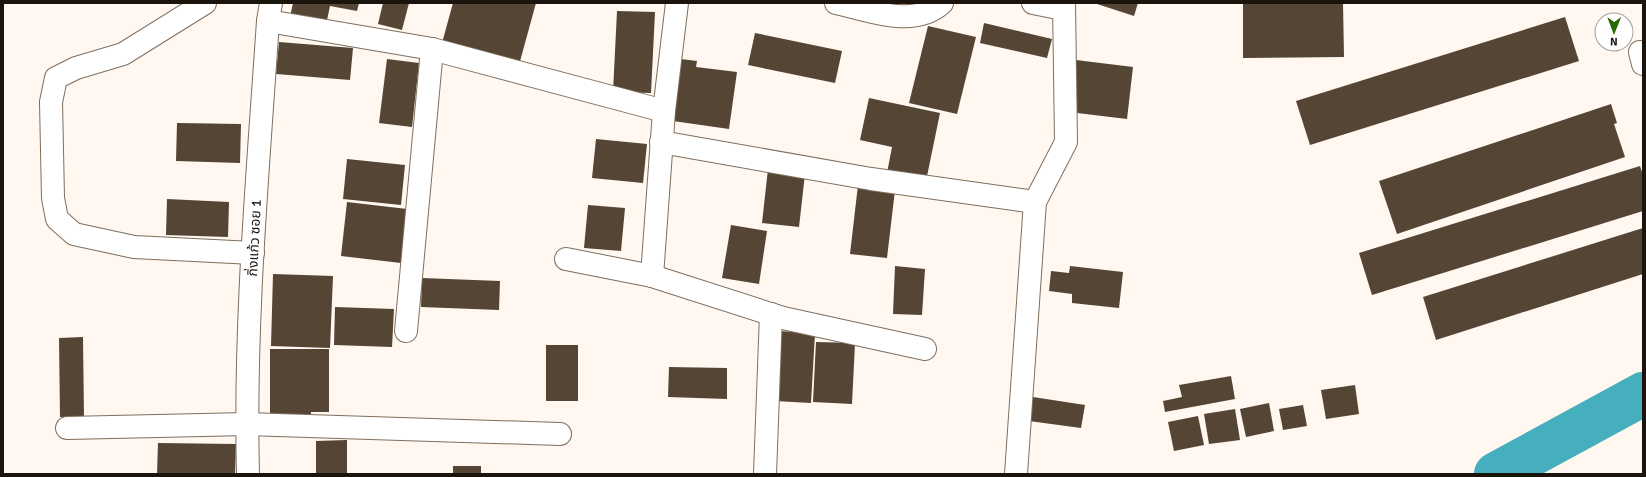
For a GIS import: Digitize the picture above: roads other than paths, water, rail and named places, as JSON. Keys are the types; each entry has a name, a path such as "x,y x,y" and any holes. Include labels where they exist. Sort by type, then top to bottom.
{"street":[{"path":"205,3 123,54 76,68 56,78 52,102 53,198 57,219 74,234 134,247 253,253"},
{"path":"652,276 661,142 677,3"},
{"path":"836,3 901,18 924,14 942,3"},
{"path":"1016,474 1035,202 1066,142 1063,6 1033,3"},
{"path":"270,12 432,49 664,111"},
{"name":"กิ่งแก้ว ซอย 1","path":"248,474 247,424 253,253 270,12"},
{"path":"406,331 432,49"},
{"path":"661,142 871,179 1035,202"},
{"path":"566,259 652,276 771,314 925,349"},
{"path":"765,474 771,314"},
{"path":"67,428 247,424 560,434"}],"waterway":[{"path":"1496,474 1643,394"}]}
